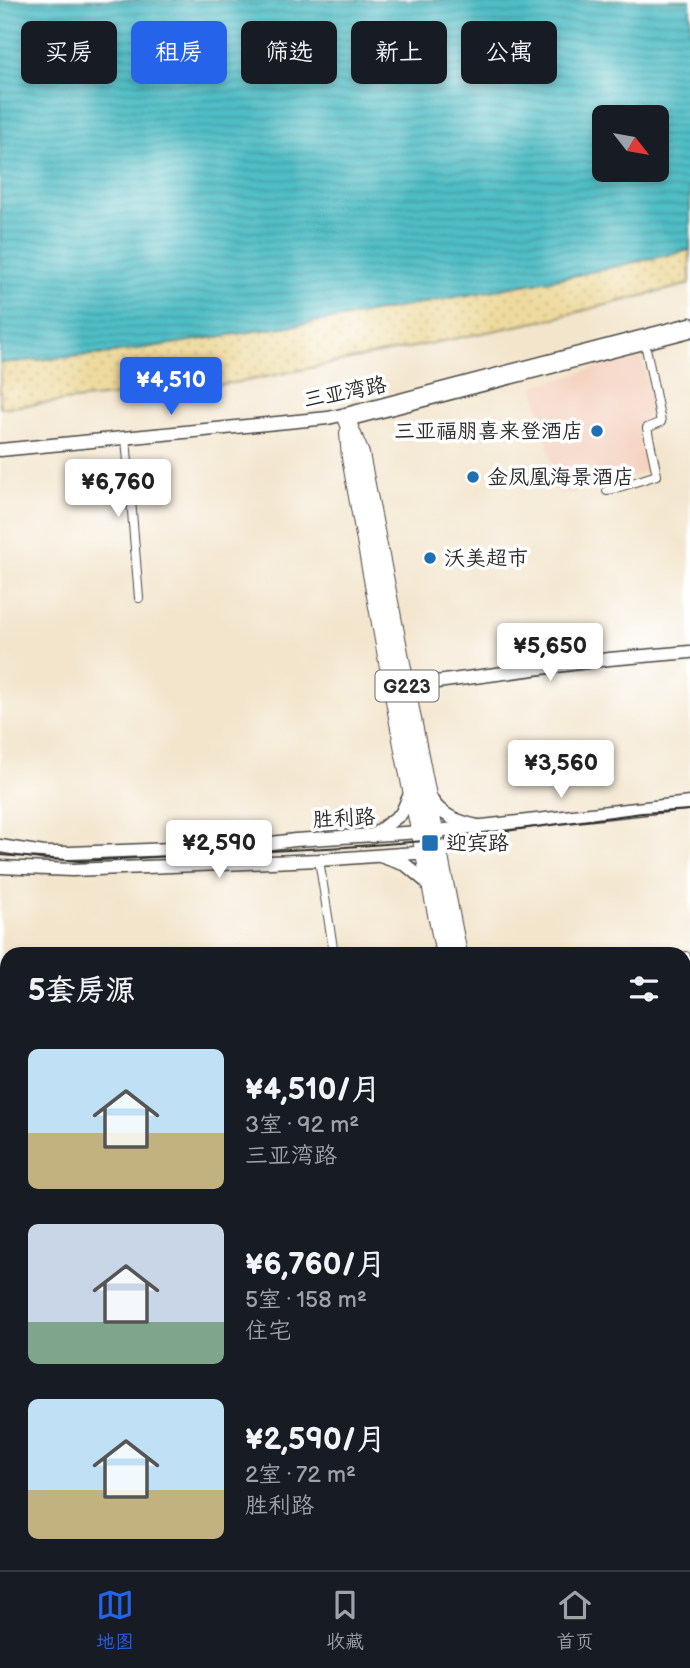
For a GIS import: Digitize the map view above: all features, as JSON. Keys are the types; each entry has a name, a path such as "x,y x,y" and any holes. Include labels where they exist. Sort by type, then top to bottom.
{"highway":[{"name":"G223","path":"347,417 361,454 428,793 428,832"},
{"name":"G223","path":"347,417 350,458 411,791 428,832 457,947"},
{"name":"G223","path":"432,852 430,885 442,947"}],"main road":[{"name":"三亚湾路","path":"347,417 690,324"},
{"name":"三亚湾路","path":"0,450 347,417 690,331"},
{"path":"407,686 609,659 690,652"},
{"path":"372,836 401,814 411,791"},
{"path":"428,793 439,810 447,816 478,826"},
{"name":"胜利路","path":"0,846 44,853 248,846 305,839 428,832 690,803"},
{"name":"胜利路","path":"0,867 72,870 319,860 432,852"},
{"path":"380,856 406,865 430,885"}],"street":[{"path":"607,491 657,475 647,428 661,422 645,343"},
{"path":"126,438 139,597"},
{"path":"319,860 333,947"}],"shaded area":[{"name":"三亚福朋喜来登酒店","path":"641,355 654,409 639,427 649,471 560,496 534,386"}],"sand":[{"path":"690,250 690,284 546,320 241,382 0,408 0,363 105,354 341,318 572,276"}],"water":[{"path":"0,0 690,0 690,250 572,276 341,318 105,354 0,363"}],"tram line":[{"path":"0,855 80,861 345,847 438,840 642,813 690,810"}],"place":[{"name":"三亚福朋喜来登酒店","path":"597,431"},
{"name":"金凤凰海景酒店","path":"473,477"},
{"name":"沃美超市","path":"430,558"},
{"name":"迎宾路","path":"430,843"}]}
